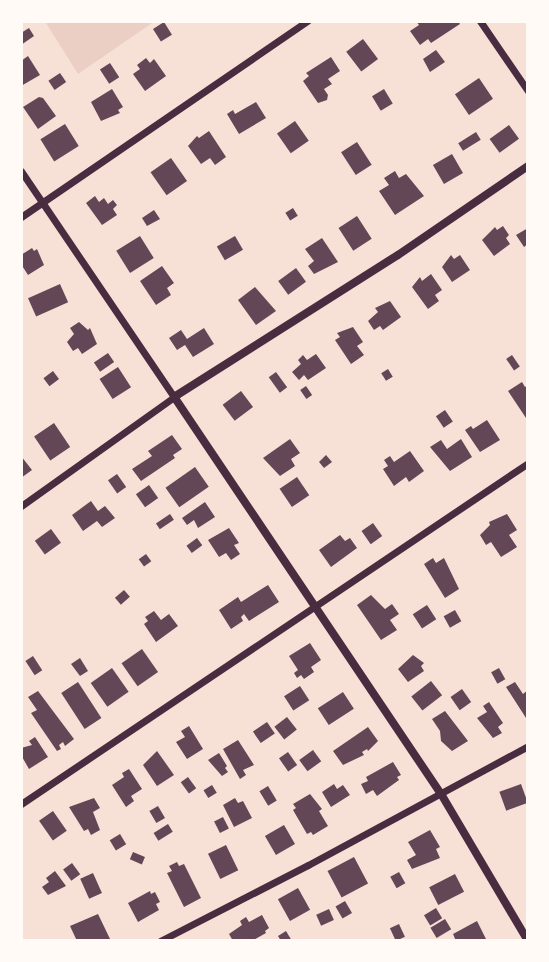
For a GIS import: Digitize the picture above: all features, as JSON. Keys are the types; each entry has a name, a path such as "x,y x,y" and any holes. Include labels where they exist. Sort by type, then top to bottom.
{"street":[{"path":"21,217 307,21"},
{"path":"480,21 528,91"},
{"path":"21,506 174,397 398,255 528,166"},
{"path":"21,171 442,794 527,941"},
{"path":"21,804 314,604 528,463"},
{"path":"160,941 442,794 528,746"}],"shaded area":[{"path":"155,21 78,74 46,23"}],"building":[{"path":"416,21 458,21 460,24 431,43 428,39 420,45 410,31 419,25"},
{"path":"164,22 172,35 161,42 153,29"},
{"path":"29,28 34,36 21,45 21,33"},
{"path":"363,39 378,59 361,72 346,52"},
{"path":"436,50 445,62 430,72 423,59"},
{"path":"28,56 40,75 21,86 21,61"},
{"path":"331,57 340,71 328,79 332,84 324,89 328,95 327,100 318,103 303,81 309,76 306,73"},
{"path":"146,58 150,63 154,59 166,76 145,91 133,74 140,69 137,65"},
{"path":"110,63 119,77 109,84 100,70"},
{"path":"60,73 66,82 55,90 48,81"},
{"path":"479,78 493,99 469,115 455,94"},
{"path":"112,89 123,107 118,110 120,113 101,121 91,102"},
{"path":"384,89 393,104 381,111 372,96"},
{"path":"39,97 43,98 56,116 38,129 23,107"},
{"path":"256,102 266,118 239,134 227,114 233,110 235,114"},
{"path":"295,121 309,141 291,153 277,134"},
{"path":"65,124 79,146 54,161 40,139"},
{"path":"509,125 519,139 500,153 490,139"},
{"path":"209,131 226,157 215,165 210,158 201,164 188,146 197,136 199,138"},
{"path":"476,132 481,140 463,151 458,143"},
{"path":"357,142 372,165 356,175 341,152"},
{"path":"452,154 463,173 444,184 433,165"},
{"path":"171,158 187,181 167,195 151,172"},
{"path":"395,171 399,178 406,174 424,196 395,215 379,191 389,185 384,178"},
{"path":"95,196 99,202 104,198 108,204 113,200 117,205 113,209 117,215 102,225 86,203"},
{"path":"293,208 298,216 290,220 285,213"},
{"path":"154,210 160,219 147,226 142,218"},
{"path":"357,216 372,239 353,251 339,228"},
{"path":"503,226 509,235 506,238 510,244 494,256 482,240 495,227 497,230"},
{"path":"528,228 528,244 524,247 516,235"},
{"path":"140,236 154,258 130,273 116,251"},
{"path":"235,236 243,250 225,260 217,246"},
{"path":"322,238 338,262 314,274 308,266 314,261 305,249"},
{"path":"32,248 34,251 37,249 44,265 28,275 21,264 21,255"},
{"path":"451,255 454,259 460,255 470,270 452,282 442,267"},
{"path":"162,266 174,283 167,288 171,295 156,305 140,281"},
{"path":"296,268 306,282 288,295 278,281"},
{"path":"431,274 442,290 435,295 439,301 428,309 412,287 420,277 422,281"},
{"path":"60,284 68,302 36,317 28,298"},
{"path":"255,287 276,311 256,325 238,300"},
{"path":"390,301 401,317 383,330 380,326 374,330 368,321 378,312 375,308"},
{"path":"79,322 88,330 90,328 97,344 82,354 78,348 73,351 67,342 74,334 70,328"},
{"path":"353,327 363,342 357,346 364,355 351,364 335,340 340,337 337,333"},
{"path":"204,328 214,344 193,357 185,345 177,350 169,338 181,330 187,339"},
{"path":"108,353 114,362 100,372 94,363"},
{"path":"316,354 326,368 308,380 304,375 299,380 292,372 301,364 298,360 303,355 307,360"},
{"path":"512,355 520,367 514,371 506,359"},
{"path":"118,367 131,387 113,399 100,379"},
{"path":"388,369 393,377 386,381 381,373"},
{"path":"53,371 59,379 49,386 43,378"},
{"path":"276,372 287,387 280,393 269,377"},
{"path":"522,382 525,387 528,385 528,421 508,391"},
{"path":"306,386 312,395 306,399 300,390"},
{"path":"241,391 253,407 235,421 223,405"},
{"path":"445,410 453,422 444,428 436,416"},
{"path":"487,420 500,440 480,452 465,430 471,426 473,429"},
{"path":"54,423 70,447 50,460 34,436"},
{"path":"172,435 182,449 173,455 175,458 141,481 132,469 152,456 148,451"},
{"path":"290,439 300,453 291,459 295,466 280,476 263,458"},
{"path":"461,439 472,457 450,471 430,447 441,440 447,449"},
{"path":"410,451 424,471 409,482 406,477 394,486 383,469 388,466 384,460 390,456 394,462"},
{"path":"326,455 332,462 324,468 319,462"},
{"path":"21,456 32,470 21,478"},
{"path":"195,467 209,487 179,507 166,488"},
{"path":"117,474 126,487 117,493 108,480"},
{"path":"297,477 309,495 292,507 280,489"},
{"path":"149,485 158,498 145,507 136,494"},
{"path":"91,501 98,511 105,506 115,518 102,527 97,521 83,531 72,515"},
{"path":"205,502 215,517 198,528 194,520 187,525 182,518"},
{"path":"170,514 174,520 160,529 156,524"},
{"path":"507,514 517,530 509,535 517,547 501,557 491,542 486,545 480,535 490,525 489,522"},
{"path":"373,523 382,536 371,544 362,531"},
{"path":"229,528 239,543 234,545 240,554 231,560 226,553 219,557 208,540"},
{"path":"51,529 61,543 45,555 35,541"},
{"path":"340,535 345,541 350,538 357,548 331,567 319,550"},
{"path":"197,538 202,545 192,553 186,546"},
{"path":"146,554 151,561 144,567 139,559"},
{"path":"433,558 436,563 444,558 459,589 445,598 424,564"},
{"path":"268,585 279,602 249,621 244,614 241,617 243,621 231,629 219,610 238,597 241,602"},
{"path":"124,590 130,597 121,605 115,598"},
{"path":"371,595 385,609 392,604 399,614 390,620 397,630 381,640 357,605"},
{"path":"427,605 436,619 422,629 413,614"},
{"path":"455,610 461,621 450,628 444,616"},
{"path":"154,611 161,620 169,614 178,626 156,642 144,624 148,621 145,617"},
{"path":"310,643 321,660 311,667 314,672 304,679 301,675 297,678 294,673 298,670 289,656"},
{"path":"142,649 158,672 138,686 122,663"},
{"path":"413,655 424,663 421,666 424,671 408,682 398,669"},
{"path":"33,656 42,670 35,675 25,661"},
{"path":"80,658 88,671 80,676 71,664"},
{"path":"112,668 129,692 107,707 91,683"},
{"path":"499,668 505,679 497,684 491,672"},
{"path":"431,681 442,695 422,711 411,696"},
{"path":"78,682 101,718 85,729 61,693"},
{"path":"515,682 523,694 528,690 526,718 506,687"},
{"path":"300,686 309,700 293,711 284,696"},
{"path":"462,689 471,702 460,710 451,697"},
{"path":"38,691 74,739 65,746 63,742 59,745 61,749 57,751 31,713 37,710 28,697"},
{"path":"343,692 354,709 329,725 318,708"},
{"path":"489,702 503,723 498,727 502,733 493,738 477,718 487,712 483,706"},
{"path":"445,711 468,741 452,751 441,741 440,731 432,719"},
{"path":"287,717 297,730 284,739 274,727"},
{"path":"267,722 275,734 261,743 253,732"},
{"path":"189,726 203,749 187,759 176,742 185,737 181,731"},
{"path":"368,727 378,741 368,751 367,749 362,752 364,755 343,765 333,751"},
{"path":"35,737 48,757 29,769 21,755 21,748 32,745 29,741"},
{"path":"238,740 254,765 243,770 246,775 240,779 223,749"},
{"path":"313,750 321,761 307,771 299,760"},
{"path":"157,751 174,775 157,786 143,765"},
{"path":"288,752 297,765 288,771 279,758"},
{"path":"219,753 228,772 222,776 208,760"},
{"path":"393,762 401,775 397,777 399,780 377,796 373,790 366,794 361,784 368,781 366,777"},
{"path":"129,769 142,789 131,796 134,801 126,807 112,785 124,777 122,773"},
{"path":"188,777 196,788 189,794 181,782"},
{"path":"334,784 337,789 343,785 350,795 331,807 322,792"},
{"path":"521,784 528,803 506,811 499,792"},
{"path":"212,785 217,793 208,798 204,790"},
{"path":"268,786 277,801 268,806 259,791"},
{"path":"310,794 322,809 319,811 328,826 313,835 311,832 307,834 293,810 296,808 293,804"},
{"path":"94,798 100,808 93,812 100,830 91,835 88,829 84,831 69,807"},
{"path":"235,798 238,803 243,801 252,818 234,827 223,805"},
{"path":"158,806 165,818 156,823 149,811"},
{"path":"53,811 67,831 53,840 39,821"},
{"path":"223,817 229,829 220,833 214,822"},
{"path":"168,824 173,832 158,841 154,833"},
{"path":"284,825 295,844 276,855 265,836"},
{"path":"430,830 440,847 436,849 440,858 412,869 407,860 416,855 408,842"},
{"path":"120,834 126,844 116,850 110,840"},
{"path":"226,845 238,870 220,879 208,854"},
{"path":"133,852 145,857 142,864 130,859"},
{"path":"354,857 368,883 342,898 328,871"},
{"path":"177,862 179,866 184,864 201,898 184,907 167,873 172,871 169,866"},
{"path":"72,863 80,874 71,881 63,869"},
{"path":"55,871 66,886 48,895 42,887 49,882 46,878"},
{"path":"399,872 405,883 397,888 390,877"},
{"path":"93,873 102,893 89,899 80,879"},
{"path":"455,874 464,892 438,905 429,887"},
{"path":"298,888 310,910 290,921 278,899"},
{"path":"150,891 151,894 155,892 160,902 156,904 159,910 138,922 128,903"},
{"path":"345,901 352,913 342,919 335,907"},
{"path":"436,908 442,918 430,925 424,915"},
{"path":"329,909 334,920 321,926 316,915"},
{"path":"98,914 111,941 77,941 70,926"},
{"path":"262,915 269,928 266,933 252,941 233,941 229,934 242,925 240,921 246,917 249,922"},
{"path":"445,919 451,929 437,938 430,928"},
{"path":"477,921 487,941 456,941 453,934"},
{"path":"399,924 405,937 396,941 390,928"},
{"path":"286,931 292,941 281,941 278,936"}]}
